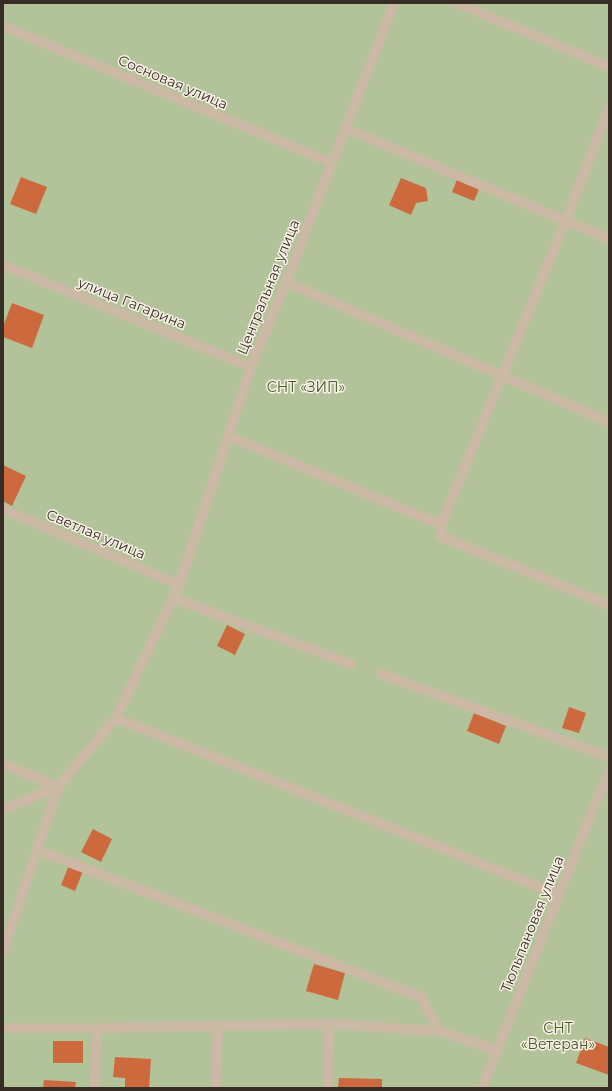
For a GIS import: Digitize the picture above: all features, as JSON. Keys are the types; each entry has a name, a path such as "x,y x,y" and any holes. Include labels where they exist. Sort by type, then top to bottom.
{"street":[{"name":"Центральная улица","path":"58,787 116,718 179,585 251,367 286,282 394,3"},
{"path":"457,3 609,67"},
{"name":"Сосновая улица","path":"3,26 332,163"},
{"path":"609,108 566,220 442,525 440,536 609,605"},
{"path":"345,128 609,239"},
{"name":"улица Гагарина","path":"3,265 251,367"},
{"path":"286,282 609,422"},
{"path":"228,436 442,525"},
{"name":"Светлая улица","path":"3,509 179,585"},
{"path":"173,598 351,664"},
{"path":"381,674 609,758"},
{"path":"116,718 558,895"},
{"path":"3,764 58,787"},
{"name":"Тюльпановая улица","path":"482,1088 558,895 609,772"},
{"path":"3,809 58,787"},
{"path":"3,951 58,787"},
{"path":"37,850 422,997 439,1031"},
{"path":"328,1088 329,1024"},
{"path":"3,1028 329,1024 439,1031 496,1050"},
{"path":"216,1088 218,1025"},
{"path":"95,1088 97,1028"}],"green space":[{"name":"СНТ «ЗИП»","path":"3,3 609,3 609,1088 3,1088"}],"building":[{"path":"21,177 47,187 36,214 10,204"},
{"path":"458,177 480,187 474,201 452,192"},
{"path":"401,178 426,188 428,201 416,203 411,215 389,205"},
{"path":"12,303 44,315 32,348 3,337 3,327"},
{"path":"3,465 26,476 12,506 3,501"},
{"path":"227,625 245,634 235,655 217,646"},
{"path":"569,707 586,713 579,733 562,728"},
{"path":"474,713 506,726 499,744 467,731"},
{"path":"93,829 112,839 101,862 81,852"},
{"path":"69,865 83,871 75,891 61,885"},
{"path":"314,964 345,973 338,1000 306,991"},
{"path":"585,1038 609,1047 609,1075 576,1063"},
{"path":"53,1041 83,1041 83,1063 53,1063"},
{"path":"115,1057 151,1059 149,1088 125,1088 125,1078 113,1077"},
{"path":"339,1078 382,1079 382,1088 338,1088"},
{"path":"44,1080 76,1082 75,1088 43,1088"}],"park label":[{"name":"СНТ «Ветеран»","path":"558,1036"}]}
